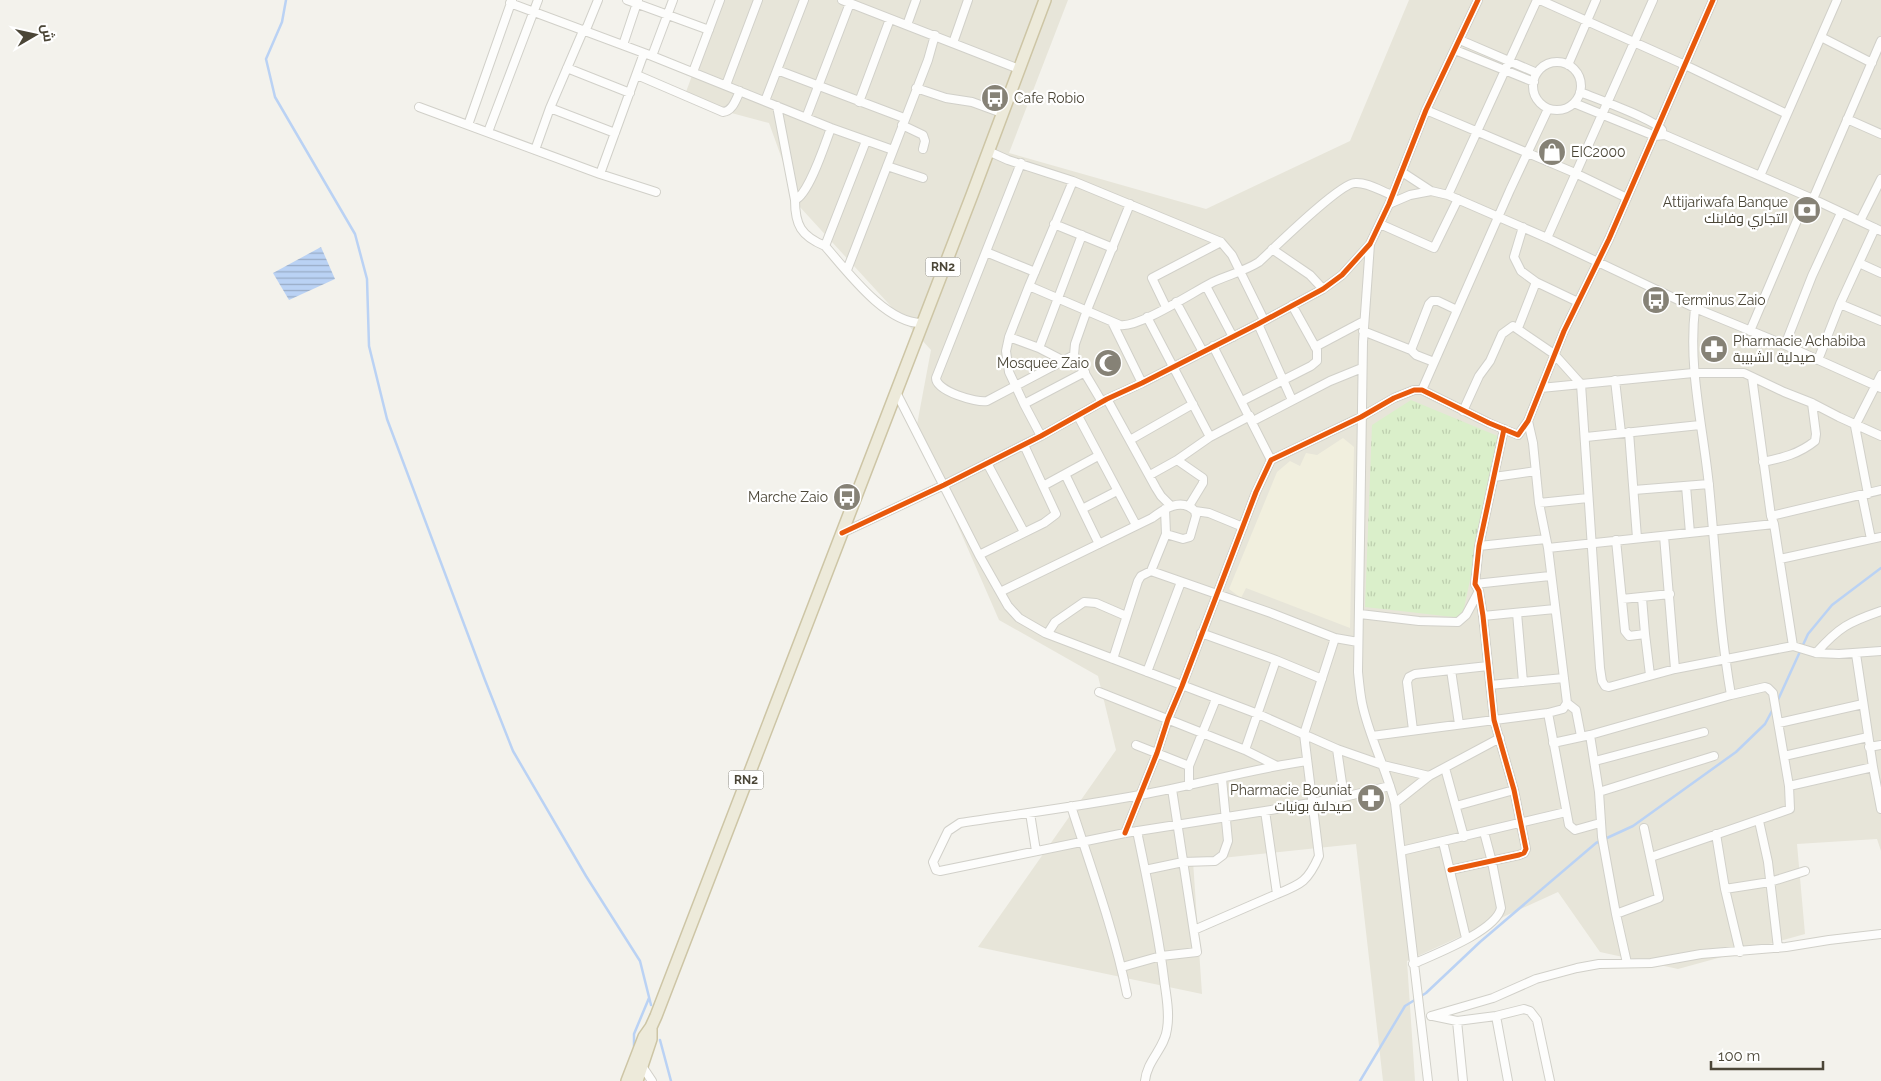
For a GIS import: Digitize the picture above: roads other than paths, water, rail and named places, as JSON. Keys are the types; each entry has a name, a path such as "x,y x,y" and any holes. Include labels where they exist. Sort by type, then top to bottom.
{"highway":[{"name":"RN2","path":"627,1081 644,1036 651,1028 1045,0"},
{"name":"RN2","path":"637,1081 651,1039 651,1028"}],"street":[{"path":"488,132 538,0"},
{"path":"535,150 550,108 598,0"},
{"path":"628,0 709,30"},
{"path":"600,174 637,75 668,14 673,0"},
{"path":"693,72 720,0"},
{"path":"726,85 758,0"},
{"path":"766,101 804,0"},
{"path":"842,0 855,3 890,19 1019,69"},
{"path":"907,25 916,0"},
{"path":"953,43 968,0"},
{"path":"842,533 1024,445 1104,401 1233,337 1323,289 1348,269 1370,244 1380,224 1426,110 1478,0"},
{"path":"1448,196 1538,0 1685,65 1788,114"},
{"path":"1568,65 1596,0"},
{"path":"1547,238 1653,0"},
{"path":"1518,435 1528,421 1554,354 1628,198 1713,0"},
{"path":"1760,176 1837,0"},
{"path":"468,125 511,2 583,31 648,54 831,128 893,150"},
{"path":"623,45 637,2"},
{"path":"806,118 855,3"},
{"path":"859,102 890,19"},
{"path":"847,270 935,35"},
{"path":"1821,37 1872,62"},
{"path":"1460,40 1537,74"},
{"path":"1750,331 1881,41"},
{"path":"1455,50 1534,82"},
{"path":"1559,62 1568,65 1579,76 1580,92 1574,103 1565,109 1554,110 1548,108 1538,101 1535,95 1534,82 1537,74 1543,67 1551,63 1559,62"},
{"path":"567,68 630,93"},
{"path":"777,70 859,102 903,122 923,135 925,141 923,149"},
{"path":"637,75 722,112 731,109 740,91"},
{"path":"916,88 946,98 972,102 1002,113"},
{"path":"1580,92 1659,126 1665,135"},
{"path":"1574,103 1654,136 1665,135 1878,229 1859,263 1840,304 1818,360"},
{"path":"777,106 795,200 795,214 803,232 812,241 825,246 884,310 915,323 922,323"},
{"path":"419,107 600,174 656,192"},
{"path":"550,108 615,133"},
{"path":"1422,390 1548,108"},
{"path":"1426,110 1575,173 1628,198"},
{"path":"1847,119 1881,134"},
{"path":"795,200 803,194 831,128"},
{"path":"825,246 866,141"},
{"path":"988,151 1008,160 1074,181 1221,242 1232,255 1240,271 1292,400"},
{"path":"1021,163 936,380 938,384 946,389 981,402 997,398 1074,355"},
{"path":"887,166 923,178"},
{"path":"1402,172 1431,190 1523,227 1695,308 1786,345 1879,387"},
{"path":"1860,221 1881,179"},
{"path":"1041,436 1009,372 1006,351 1009,337 1029,286 1074,181"},
{"path":"1029,286 1112,322 1125,325 1147,317 1206,286 1259,262 1339,191 1352,183 1362,183 1392,195"},
{"path":"1389,204 1410,195 1431,190"},
{"path":"1380,224 1434,248 1458,200"},
{"path":"1113,659 1138,580 1141,576 1151,571 1166,534 1168,507 1130,440 1074,355 1087,310 1130,204"},
{"path":"1786,345 1812,276 1841,213"},
{"path":"1054,224 1113,248"},
{"path":"1523,227 1514,257 1521,271 1536,282 1578,302"},
{"path":"1039,348 1082,235"},
{"path":"1166,307 1152,278 1221,242"},
{"path":"1370,244 1363,331 1358,672 1362,702 1395,802 1428,1081"},
{"path":"1272,249 1310,275 1323,289"},
{"path":"986,252 1035,272"},
{"path":"1859,263 1881,273"},
{"path":"1518,328 1536,282"},
{"path":"1206,286 1233,337"},
{"path":"1410,350 1429,304 1432,301 1442,302 1457,310"},
{"path":"1176,302 1203,352"},
{"path":"1840,304 1881,321"},
{"path":"1242,401 1311,366 1316,361 1318,356 1315,347 1292,305"},
{"path":"1695,308 1692,329 1693,373 1709,484 1724,658 1731,695"},
{"path":"1147,317 1210,437"},
{"path":"1112,322 1142,383"},
{"path":"1315,347 1364,322"},
{"path":"1463,411 1479,376 1490,360 1502,334 1513,326 1554,354 1581,384 1600,668 1603,684 1609,687 1650,675 1724,658 1798,648 1816,653 1856,654 1881,651"},
{"path":"1363,331 1434,362"},
{"path":"1009,337 1039,348 1064,361"},
{"path":"1214,346 1271,460"},
{"path":"1150,475 1177,460 1210,437 1340,376 1362,368"},
{"path":"1024,404 1085,372"},
{"path":"1541,388 1693,373 1737,372 1812,403 1855,426 1881,436"},
{"path":"1870,540 1855,426 1879,387 1881,375"},
{"path":"1752,377 1771,516 1798,648"},
{"path":"1616,380 1634,490 1637,538"},
{"path":"1125,833 1256,492 1271,460 1414,390 1422,390 1533,443"},
{"path":"896,392 979,555 1008,606 1019,618 1048,633 1258,714 1337,749 1383,765 1429,776"},
{"path":"1763,462 1792,455 1815,441 1812,403"},
{"path":"1130,440 1193,404"},
{"path":"1078,416 1116,491 1136,525"},
{"path":"1372,736 1548,713 1563,709 1567,703 1548,548 1539,503 1533,443 1528,421"},
{"path":"1586,437 1700,426"},
{"path":"1450,870 1492,862 1524,853 1526,843 1514,790 1494,720 1483,616 1477,588 1479,546 1504,429"},
{"path":"979,555 1056,514 1024,445"},
{"path":"1043,486 1098,456"},
{"path":"1177,460 1203,478 1203,483 1192,508"},
{"path":"987,463 1024,532"},
{"path":"1494,477 1536,471"},
{"path":"1065,474 1098,544"},
{"path":"1634,490 1709,484"},
{"path":"1686,486 1690,533"},
{"path":"1771,516 1881,490"},
{"path":"1082,508 1116,491"},
{"path":"1539,503 1588,498"},
{"path":"1000,592 1136,525 1168,507 1192,508 1243,527"},
{"path":"1166,534 1183,539 1190,537 1196,516 1192,508"},
{"path":"1548,548 1774,524"},
{"path":"1664,536 1675,669"},
{"path":"1780,559 1881,537"},
{"path":"1479,546 1546,539"},
{"path":"1616,540 1626,634 1629,636 1645,634"},
{"path":"1151,571 1271,613 1335,638 1358,642"},
{"path":"1477,588 1550,576"},
{"path":"1147,672 1181,582"},
{"path":"1360,614 1419,621 1458,622 1466,615 1477,588"},
{"path":"1622,599 1670,594"},
{"path":"1642,598 1650,675"},
{"path":"1048,633 1055,622 1084,602 1096,603 1126,616"},
{"path":"1483,616 1555,609"},
{"path":"1816,653 1832,635 1844,626 1881,611"},
{"path":"1517,613 1523,682"},
{"path":"1202,633 1322,679"},
{"path":"1194,930 1304,882 1319,856 1304,734 1335,638"},
{"path":"1856,654 1872,767 1881,809"},
{"path":"1245,750 1276,660"},
{"path":"1413,730 1407,682 1409,677 1415,674 1488,666"},
{"path":"1450,670 1459,724"},
{"path":"1490,685 1564,678"},
{"path":"1553,743 1590,735 1731,695 1765,687 1771,690 1775,699 1779,723 1789,786 1790,809 1651,857"},
{"path":"1099,692 1245,750 1277,766"},
{"path":"1189,786 1189,766 1216,698"},
{"path":"1567,703 1576,710 1581,736"},
{"path":"1779,723 1863,704"},
{"path":"1548,713 1569,825 1573,830 1600,823"},
{"path":"1595,761 1704,732"},
{"path":"1590,735 1599,792 1602,840 1627,963"},
{"path":"1784,756 1868,737"},
{"path":"1395,802 1429,776 1500,738"},
{"path":"1136,745 1189,766"},
{"path":"1869,748 1881,745"},
{"path":"1337,749 1344,796"},
{"path":"1599,792 1714,756"},
{"path":"1307,762 1277,766 1140,795 960,823 948,831 933,862 934,867 940,871 1125,833 1226,818 1390,786"},
{"path":"1789,786 1872,767"},
{"path":"1445,768 1464,837"},
{"path":"1145,870 1183,862 1214,861 1223,855 1228,841 1222,779"},
{"path":"1122,966 1161,956 1197,952 1172,789"},
{"path":"1456,806 1514,790"},
{"path":"1071,806 1122,966 1127,994"},
{"path":"1265,811 1278,894"},
{"path":"1401,851 1566,812"},
{"path":"1030,813 1036,851"},
{"path":"1758,821 1768,862 1778,948"},
{"path":"1616,914 1659,898 1644,828"},
{"path":"1136,831 1161,956 1168,1007 1167,1029 1163,1042 1152,1058 1145,1081"},
{"path":"1413,964 1482,930 1500,914 1501,908 1484,832"},
{"path":"1716,834 1725,889 1740,952"},
{"path":"1443,842 1466,938"},
{"path":"1725,889 1770,882 1805,871"},
{"path":"1421,1017 1431,1016 1494,998 1536,978 1599,964 1651,963 1701,954 1778,948 1881,934"},
{"path":"1431,1016 1458,1021 1496,1016 1524,1009 1534,1014 1537,1020 1550,1081"},
{"path":"1496,1016 1508,1081"},
{"path":"1458,1021 1463,1081"},
{"path":"642,1066 652,1081"}],"water":[{"path":"321,247 335,279 289,300 273,273"}],"waterway":[{"path":"286,0 282,22 266,59 275,97 355,234 367,279 369,346 387,419 513,751 586,876 640,961 651,1005"},
{"path":"1777,702 1808,634 1832,605 1881,568"},
{"path":"1360,1081 1405,1006 1426,993 1480,942 1596,843 1633,826 1736,752 1765,724 1773,709"},
{"path":"634,1047 634,1034 649,998"},
{"path":"660,1040 671,1081"}],"place":[{"name":"Cafe Robio","path":"995,98"},
{"name":"EIC2000","path":"1552,152"},
{"name":"Attijariwafa Banque التجاري وفابنك","path":"1807,210"},
{"name":"Terminus Zaio","path":"1656,300"},
{"name":"Pharmacie Achabiba صيدلية الشبيبة","path":"1714,349"},
{"name":"Mosquee Zaio","path":"1108,363"},
{"name":"Marche Zaio","path":"847,497"},
{"name":"Pharmacie Bouniat صيدلية بونيات","path":"1371,798"}]}
